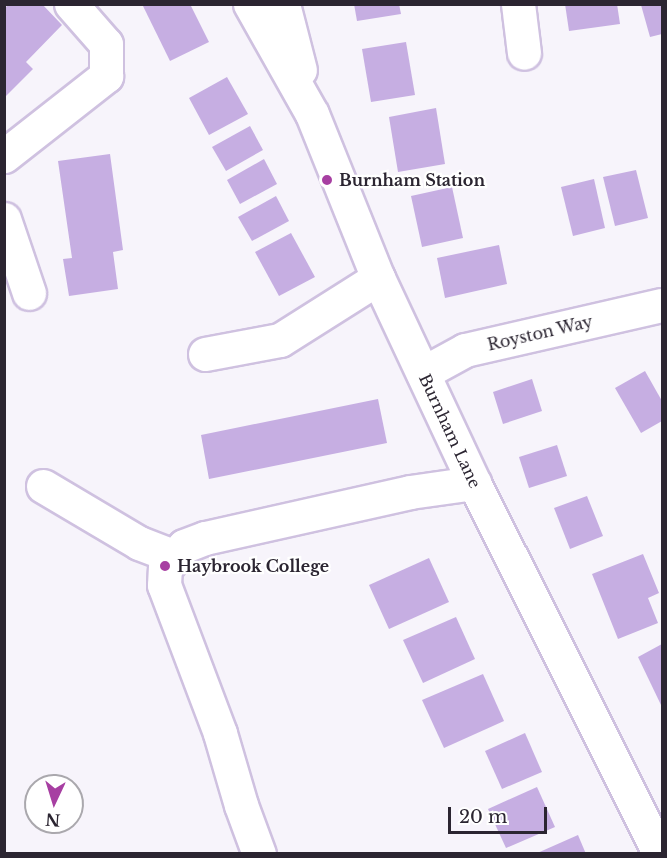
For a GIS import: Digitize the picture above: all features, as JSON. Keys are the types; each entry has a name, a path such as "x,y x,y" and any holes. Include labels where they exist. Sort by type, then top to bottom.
{"street":[{"path":"4,156 106,76 106,44 71,4"},
{"name":"Burnham Lane","path":"250,4 312,114 378,278 474,483 660,854"},
{"path":"283,4 312,114"},
{"path":"518,4 524,53"},
{"path":"4,219 29,293"},
{"path":"205,354 280,340 378,278"},
{"name":"Royston Way","path":"423,373 465,350 663,305"},
{"path":"259,854 240,805 220,733 164,585 165,568 184,546 205,538 410,492 474,483"},
{"path":"43,486 139,543 173,556"}],"building":[{"path":"9,4 42,4 62,25 26,62 33,69 4,98 4,9"},
{"path":"142,4 190,4 209,42 170,61"},
{"path":"354,4 399,4 401,14 357,21"},
{"path":"565,4 617,4 620,24 569,31"},
{"path":"641,5 662,5 662,34 650,37"},
{"path":"406,42 415,95 371,102 362,49"},
{"path":"227,77 248,114 209,135 189,98"},
{"path":"436,108 445,164 398,172 389,117"},
{"path":"250,126 263,150 226,171 212,147"},
{"path":"110,154 123,250 113,252 118,289 69,296 63,259 72,258 58,161"},
{"path":"264,159 277,184 240,204 227,180"},
{"path":"636,170 648,218 615,226 603,177"},
{"path":"594,179 605,228 573,236 561,187"},
{"path":"452,187 463,238 422,247 411,196"},
{"path":"276,196 289,221 252,241 238,217"},
{"path":"291,233 315,277 279,296 255,252"},
{"path":"499,245 507,284 445,298 437,258"},
{"path":"645,371 662,401 662,421 641,433 615,388"},
{"path":"532,379 542,411 503,424 493,392"},
{"path":"378,399 387,443 209,479 201,435"},
{"path":"557,445 567,476 529,488 519,457"},
{"path":"587,496 603,536 570,549 554,508"},
{"path":"643,554 659,593 648,598 658,623 618,639 592,574"},
{"path":"429,558 449,602 389,629 369,585"},
{"path":"456,617 475,659 423,683 403,640"},
{"path":"662,644 662,704 661,705 638,657"},
{"path":"483,674 504,721 444,748 422,700"},
{"path":"525,733 542,772 502,789 485,751"},
{"path":"537,787 555,827 506,848 488,809"},
{"path":"578,835 586,854 535,854"}],"place":[{"name":"Burnham Station","path":"327,180"},
{"name":"Haybrook College","path":"165,566"}]}
